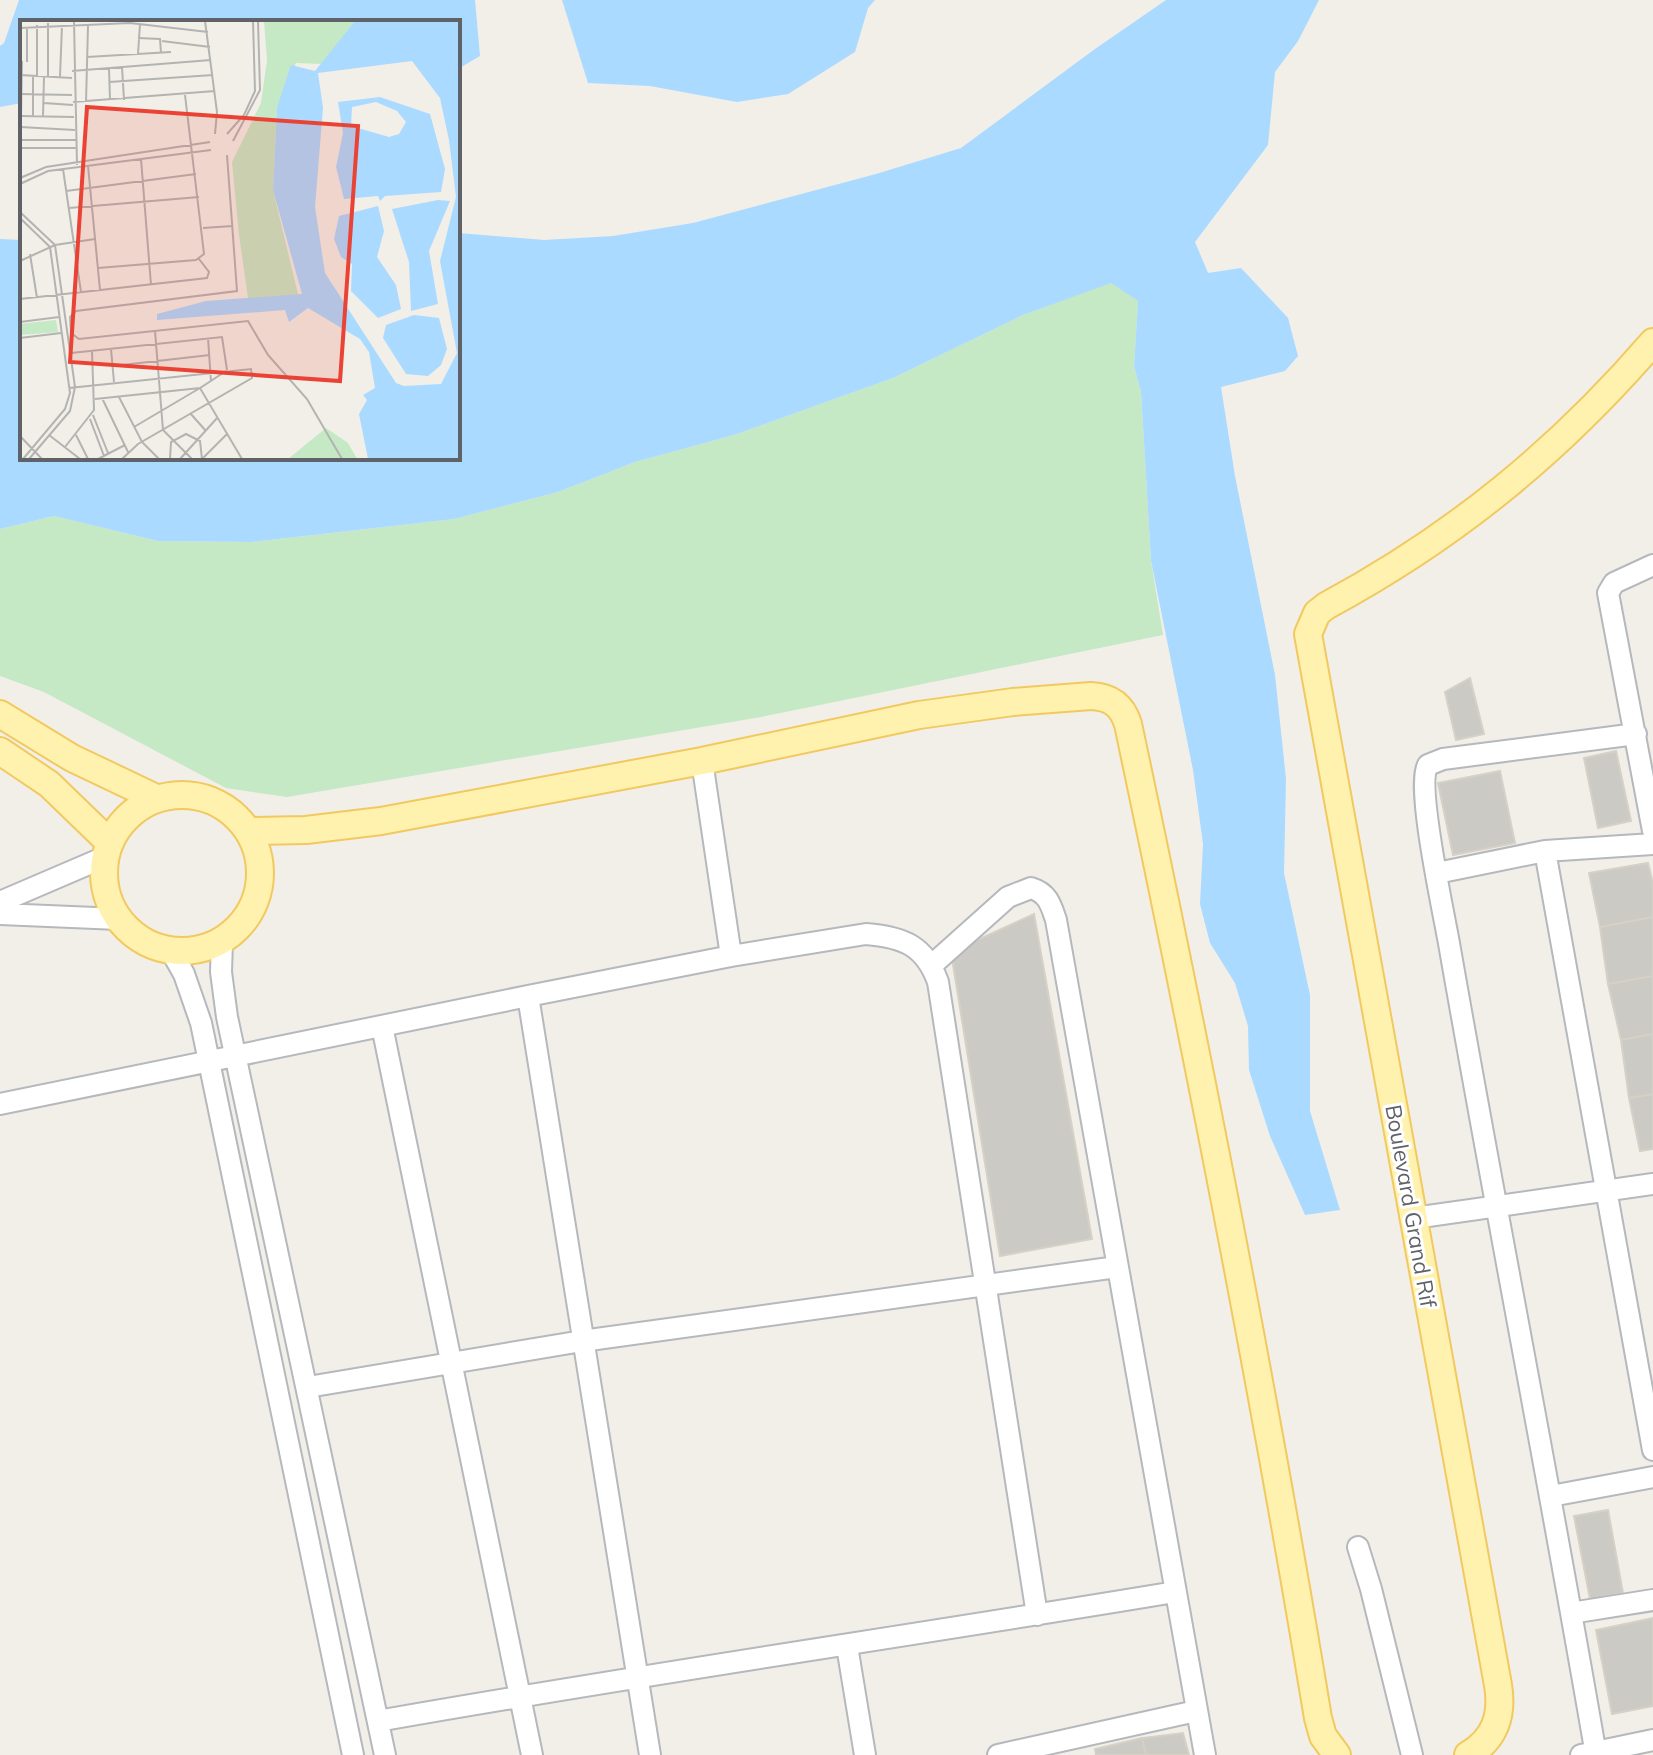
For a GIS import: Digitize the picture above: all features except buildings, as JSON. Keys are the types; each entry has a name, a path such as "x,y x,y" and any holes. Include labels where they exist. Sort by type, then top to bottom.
{"main road":[{"name":"Boulevard Grand Rif","path":"1468,1755 1479,1749 1490,1736 1498,1720 1501,1702 1308,634 1317,613 1427,547 1490,502 1577,425 1653,342"},
{"path":"249,831 306,830 381,821 702,761 919,715 1013,702 1091,696 1111,700 1125,714 1137,767 1234,1250 1286,1526 1318,1718 1323,1736 1337,1755"},
{"path":"0,714 72,758 156,798"},
{"path":"0,751 49,784 108,850"},
{"path":"176,794 196,795 215,801 232,812 249,831 259,859 258,894 250,913 222,941 189,951 171,951 151,945 133,934 119,919 106,889 108,850 121,824 136,809 156,798 176,794"}],"street":[{"path":"1653,565 1614,583 1608,593 1653,831"},
{"path":"1636,734 1653,755"},
{"path":"1636,734 1467,754 1428,765 1423,788 1495,1207 1551,1496 1591,1754 1653,1740"},
{"path":"702,761 731,956"},
{"path":"1437,873 1545,851 1653,844"},
{"path":"0,902 108,850"},
{"path":"1545,851 1653,1450"},
{"path":"932,965 1008,897 1031,888 1045,895 1056,920 1205,1755"},
{"path":"0,914 119,919"},
{"path":"0,1104 731,956 866,934 882,935 910,945 923,953 932,965 938,982 1037,1615"},
{"path":"222,941 224,996 236,1056 385,1755"},
{"path":"171,951 195,999 353,1755"},
{"path":"528,996 650,1755"},
{"path":"382,1026 532,1755"},
{"path":"1414,1218 1653,1184"},
{"path":"308,1387 582,1341 1117,1267"},
{"path":"1551,1496 1653,1477"},
{"path":"1358,1547 1412,1755"},
{"path":"378,1721 1175,1592"},
{"path":"1571,1613 1653,1600"},
{"path":"847,1646 865,1755"},
{"path":"998,1755 1196,1711"}],"green space":[{"path":"1111,282 1138,301 1134,366 1141,392 1151,561 1163,635 761,717 287,797 226,788 44,692 0,676 0,529 54,516 158,541 252,542 454,519 558,492 635,462 734,435 893,378 1023,315"}],"water":[{"path":"19,0 475,0 480,56 460,68 460,20 20,20 20,103 0,107 0,46 4,43"},
{"path":"562,0 875,0 868,8 855,52 788,94 737,102 650,86 588,83"},
{"path":"1166,0 1319,0 1298,41 1275,72 1268,145 1195,242 1208,273 1241,268 1288,318 1298,356 1285,371 1221,387 1235,476 1275,675 1286,779 1284,873 1310,995 1310,1111 1340,1210 1305,1215 1270,1136 1249,1070 1248,1026 1235,983 1210,943 1200,904 1203,844 1193,770 1151,561 1141,392 1134,366 1138,301 1111,283 1023,315 893,378 734,435 635,462 558,492 454,519 252,542 158,541 54,516 0,529 0,239 20,240 20,460 460,460 460,233 544,240 613,236 693,223 876,174 961,148"}]}
